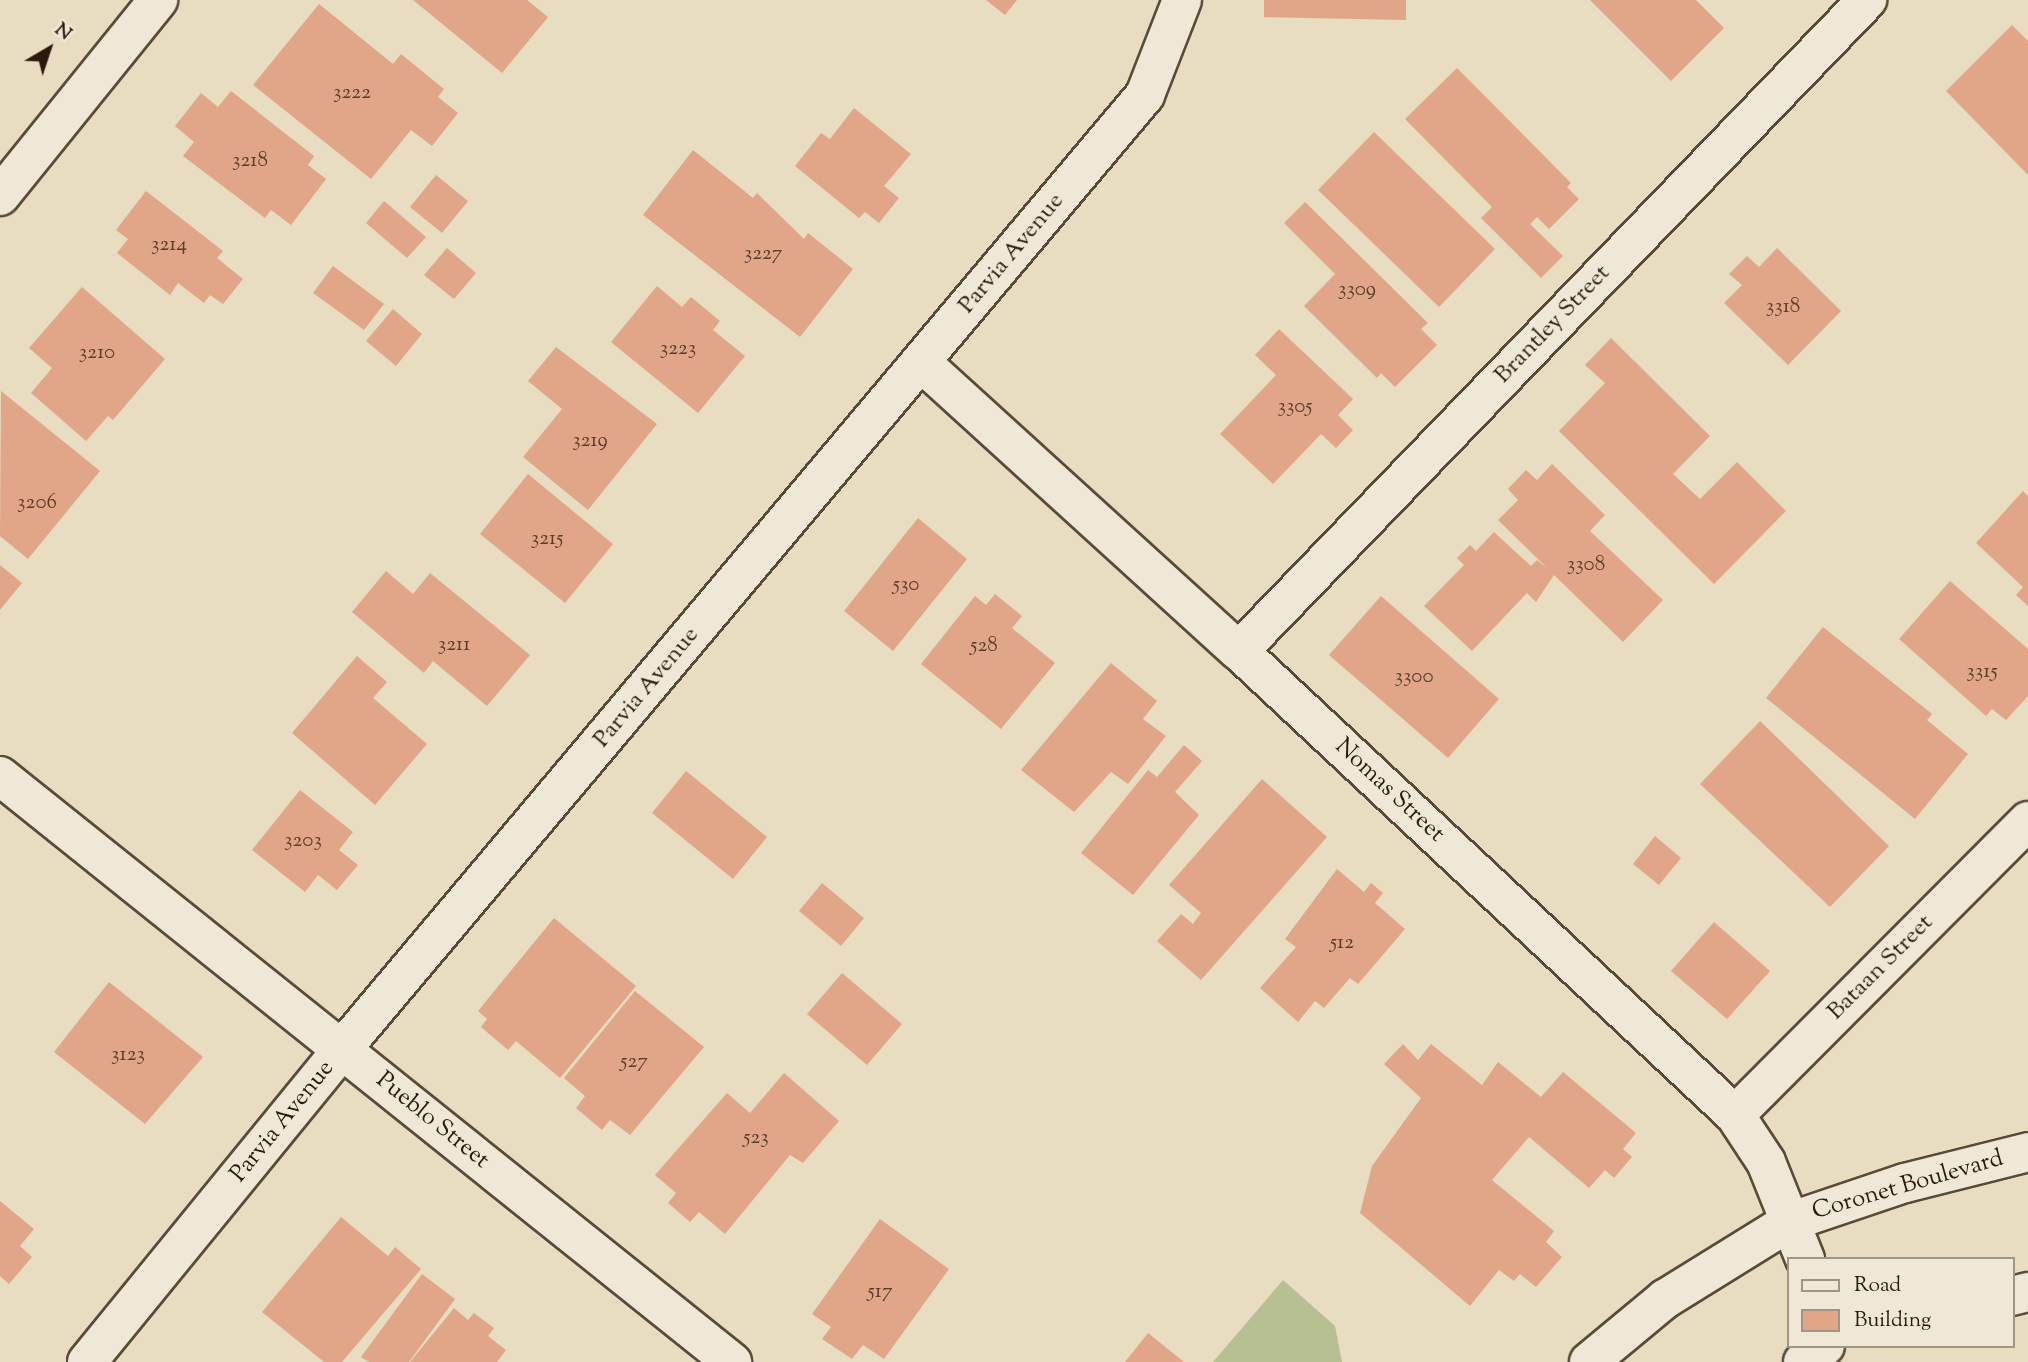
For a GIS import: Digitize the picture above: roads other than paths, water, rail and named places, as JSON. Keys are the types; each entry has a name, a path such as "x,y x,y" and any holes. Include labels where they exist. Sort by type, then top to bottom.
{"street":[{"path":"0,196 158,0"},
{"name":"Parvia Avenue","path":"88,1362 342,1049 1145,95 1182,0"},
{"name":"Brantley Street","path":"1239,651 1867,0"},
{"name":"Nomas Street","path":"922,363 1239,651 1735,1115 1766,1162 1804,1257"},
{"name":"Pueblo Street","path":"0,776 732,1362"},
{"name":"Bataan Street","path":"1735,1115 2028,821"},
{"name":"Coronet Boulevard","path":"1789,1222 1905,1183 2028,1152"},
{"path":"1589,1362 1665,1299 1789,1222"},
{"path":"1803,1362 1822,1348"}]}
